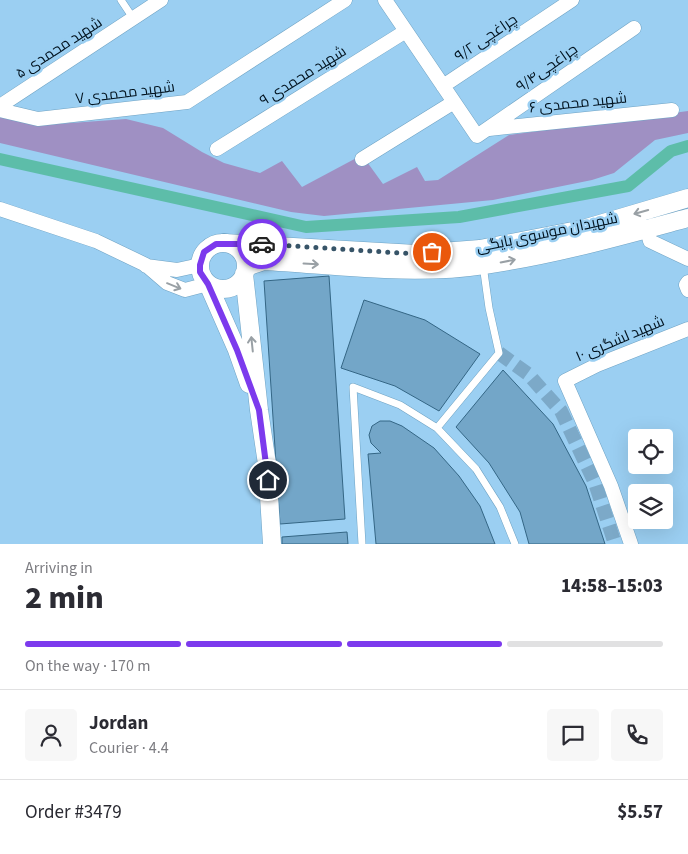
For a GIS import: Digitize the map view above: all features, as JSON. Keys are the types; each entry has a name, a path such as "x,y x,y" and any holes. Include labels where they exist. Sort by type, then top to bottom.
{"street":[{"name":"شهید محمدی ۵","path":"0,106 161,0"},
{"name":"شهید محمدی ۷","path":"0,110 38,120 187,102 345,0"},
{"path":"385,0 454,102 482,132"},
{"name":"۹/۲ چراغچی","path":"443,86 572,0"},
{"name":"۹/۴چراغچی","path":"482,132 634,28"},
{"name":"شهید محمدی ۹","path":"217,149 406,31"},
{"path":"362,159 454,102"},
{"name":"شهید محمدی ۶","path":"482,132 672,110"},
{"name":"شهیدان موسوی بایگی","path":"224,243 416,254 480,249 583,229 688,198"},
{"path":"0,209 96,242 146,266 167,283 185,290 208,284 222,289 229,288 241,280 245,270"},
{"name":"شهیدان موسوی بایگی","path":"245,270 264,261 416,270 483,265 585,246 688,218"},
{"path":"647,229 650,241 688,258"},
{"path":"259,410 237,350 208,284 200,272 204,252 210,247 224,243 237,248 245,260 259,410 267,464 272,544"},
{"path":"146,266 177,270 200,265"},
{"path":"688,282 686,285 688,290"},
{"name":"شهید لشگری ۱۰","path":"631,544 611,486 565,381 596,365 688,329"}],"lane":[{"path":"121,0 134,18"},
{"path":"437,428 499,353 483,265"},
{"path":"362,544 353,387 400,405 437,428 476,469 500,507 515,544"}],"shaded area":[{"path":"688,111 688,133 655,140 614,173 592,180 493,200 324,216 291,212 0,143 0,115 43,125 126,119 163,128 224,163 260,173 282,161 302,187 362,155 383,184 417,167 425,181 438,180 509,135"}],"building":[{"path":"329,276 345,519 280,524 264,281"},
{"path":"364,300 425,320 480,354 439,411 395,386 341,368"},
{"path":"503,370 553,424 586,486 605,544 529,544 520,512 489,463 456,427"},
{"path":"380,421 390,421 402,426 434,448 459,476 480,506 495,544 376,544 368,454 381,453 371,443 369,435 372,426"},
{"path":"347,532 348,544 282,544 282,537"}],"waterway":[{"path":"0,159 306,227 459,217 628,186 671,151 688,146"}],"tunnel":[{"path":"499,353 528,374 561,411 595,483 615,544"}],"way so far":[{"path":"262,244 416,254 432,252"}],"route":[{"path":"262,244 216,244 204,252 201,258 200,272 208,284 237,350 259,410 268,480"}]}
